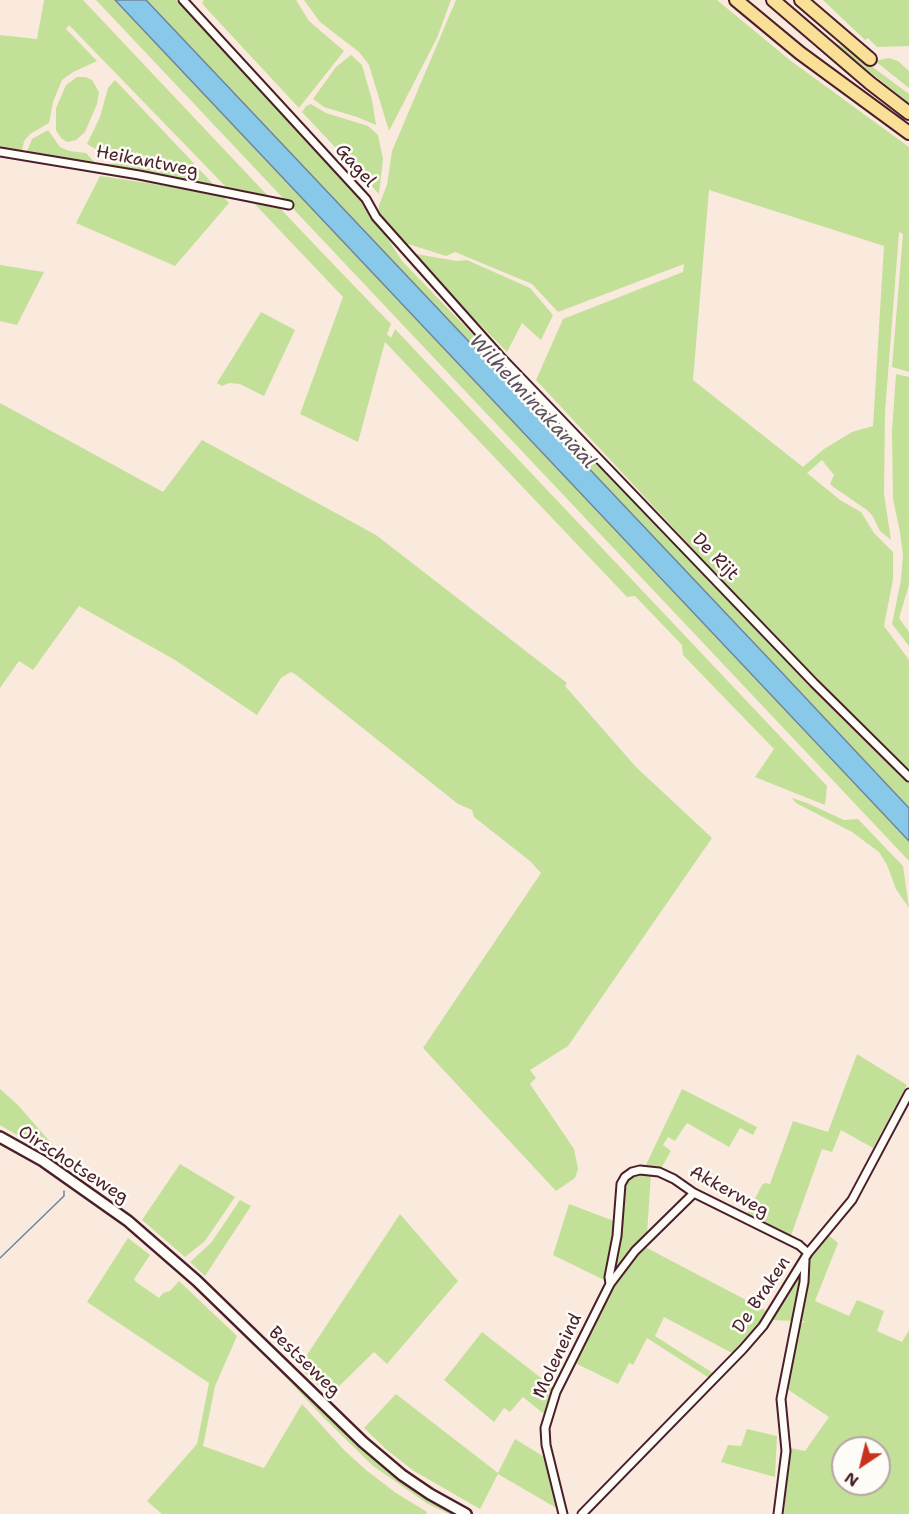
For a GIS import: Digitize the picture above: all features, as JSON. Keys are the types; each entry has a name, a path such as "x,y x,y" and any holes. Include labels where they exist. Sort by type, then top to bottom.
{"highway":[{"path":"736,0 801,53 909,133"},
{"path":"773,0 870,83 909,113"},
{"path":"803,0 870,59"}],"main road":[{"name":"Oirschotseweg","path":"0,1137 43,1161 128,1221"},
{"name":"Bestseweg","path":"128,1221 197,1281 363,1442 411,1481 466,1514"}],"street":[{"name":"Gagel","path":"183,0 366,199 376,217 500,356"},
{"name":"Heikantweg","path":"0,152 139,175 289,205"},
{"name":"De Rijt","path":"500,356 814,683 909,777"},
{"name":"De Braken","path":"582,1514 744,1349 772,1314 807,1255 852,1200 909,1093"},
{"name":"Akkerweg","path":"632,1172 648,1170 674,1179 694,1193 799,1245 807,1255"},
{"name":"Moleneind","path":"610,1284 621,1184 632,1172"},
{"name":"Moleneind","path":"563,1514 546,1445 545,1428 556,1392 610,1284 635,1251 694,1193"},
{"path":"778,1514 786,1451 781,1399 804,1282 807,1255"}],"green space":[{"path":"44,0 83,0 268,196 227,188 69,25 66,29 97,61 62,80 53,102 49,123 30,134 24,141 22,151 0,147 0,35 37,39"},
{"path":"96,0 115,0 909,841 909,861"},
{"path":"146,0 176,0 362,199 402,261 832,707 909,782 909,808"},
{"path":"204,0 296,0 309,21 344,51 299,108 205,7 202,3"},
{"path":"304,0 451,0 437,38 389,131 369,65 359,52 320,22"},
{"path":"456,0 717,0 791,61 909,147 909,372 892,367 903,234 899,232 885,412 884,494 891,540 880,531 867,510 830,484 834,475 822,460 807,473 840,500 861,512 874,533 893,552 893,579 884,626 909,660 909,772 745,605 536,380 563,319 683,272 684,264 558,312 532,284 455,252 446,256 400,241 378,218 379,205 387,185 392,151","holes":["709,190 884,246 873,426 852,432 824,449 803,467 693,380"]},
{"path":"823,0 909,0 909,46 877,47 868,38 865,40"},
{"path":"826,37 855,54 909,94 909,103"},
{"path":"351,55 362,65 376,125 324,107 313,99 336,67"},
{"path":"889,58 898,61 909,71 909,88 875,61"},
{"path":"77,77 92,80 99,92 97,104 85,132 76,140 67,142 56,130 56,108 66,85"},
{"path":"115,80 215,186 103,166 129,163 140,156 137,152 124,158 111,159 87,144 100,117 108,88"},
{"path":"311,104 326,113 368,126 378,135 383,159 379,194 302,112 306,106"},
{"path":"48,130 60,147 69,151 86,153 96,164 27,151 32,139"},
{"path":"100,176 221,194 229,203 175,266 76,223"},
{"path":"250,199 275,203 391,324 387,334 391,338 395,329 827,786 825,805 755,777 774,749 683,655 682,645 635,596 627,597 385,342 358,442 300,414 343,297"},
{"path":"410,253 457,261 467,260 530,288 553,315 541,340 522,323 507,352"},
{"path":"0,265 44,272 17,325 0,321"},
{"path":"261,312 295,330 264,396 240,384 229,383 222,386 217,383"},
{"path":"896,374 909,377 909,585 899,618 909,632 909,646 892,624 901,580 903,555 893,499 892,431"},
{"path":"0,403 163,492 202,440 376,535 567,683 565,686 636,767 712,838 568,1046 530,1070 536,1078 530,1084 574,1149 578,1169 575,1178 556,1191 423,1048 541,873 530,861 474,817 472,810 458,804 295,674 291,672 281,678 257,715 175,660 79,606 33,670 19,661 0,688"},
{"path":"792,798 844,820 858,819 903,866 909,908 896,889 887,865 879,852 852,832 796,803"},
{"path":"857,1054 907,1085 873,1148 841,1130 832,1152 822,1149 790,1238 746,1216 762,1185 770,1184 793,1121 828,1132"},
{"path":"0,1089 18,1105 77,1173 0,1125"},
{"path":"682,1089 757,1127 753,1135 740,1128 729,1147 687,1123 675,1141 668,1137 663,1145 671,1151 660,1170 645,1167"},
{"path":"180,1164 235,1197 205,1241 185,1257 142,1220"},
{"path":"640,1173 651,1173 647,1234 614,1274 623,1187 628,1178"},
{"path":"240,1200 251,1206 205,1276 190,1262 211,1243"},
{"path":"569,1204 614,1221 606,1281 553,1255"},
{"path":"400,1214 458,1281 387,1364 374,1352 329,1396 299,1367"},
{"path":"827,1234 838,1243 815,1301 849,1316 857,1300 884,1311 877,1331 902,1342 909,1330 909,1514 784,1514 790,1448 805,1451 829,1417 787,1389 800,1324 805,1321 801,1321 810,1260"},
{"path":"128,1238 150,1255 134,1279 136,1282 159,1298 179,1281 237,1336 215,1386 203,1446 264,1468 302,1404 345,1451 366,1470 396,1493 427,1512 426,1514 162,1514 147,1501 197,1444 209,1383 87,1302"},
{"path":"645,1247 769,1312 732,1353 664,1317 655,1336 713,1373 709,1378 647,1338 633,1365 629,1363 618,1384 573,1362 608,1295"},
{"path":"802,1268 793,1321 772,1320 779,1310"},
{"path":"482,1332 554,1388 544,1414 523,1397 510,1412 504,1408 494,1422 444,1380"},
{"path":"250,1339 257,1342 349,1433 460,1514 449,1514 428,1504 373,1466 322,1416"},
{"path":"396,1394 498,1473 515,1439 546,1458 558,1509 498,1474 480,1509 414,1471 364,1428"},
{"path":"747,1429 777,1436 775,1477 721,1462 728,1445 741,1446"}],"water":[{"path":"115,0 146,0 771,661 909,808 909,841"}],"waterway":[{"path":"0,1258 64,1196 64,1191"}],"water label":[{"name":"Wilhelminakanaal","path":"532,402"}]}
